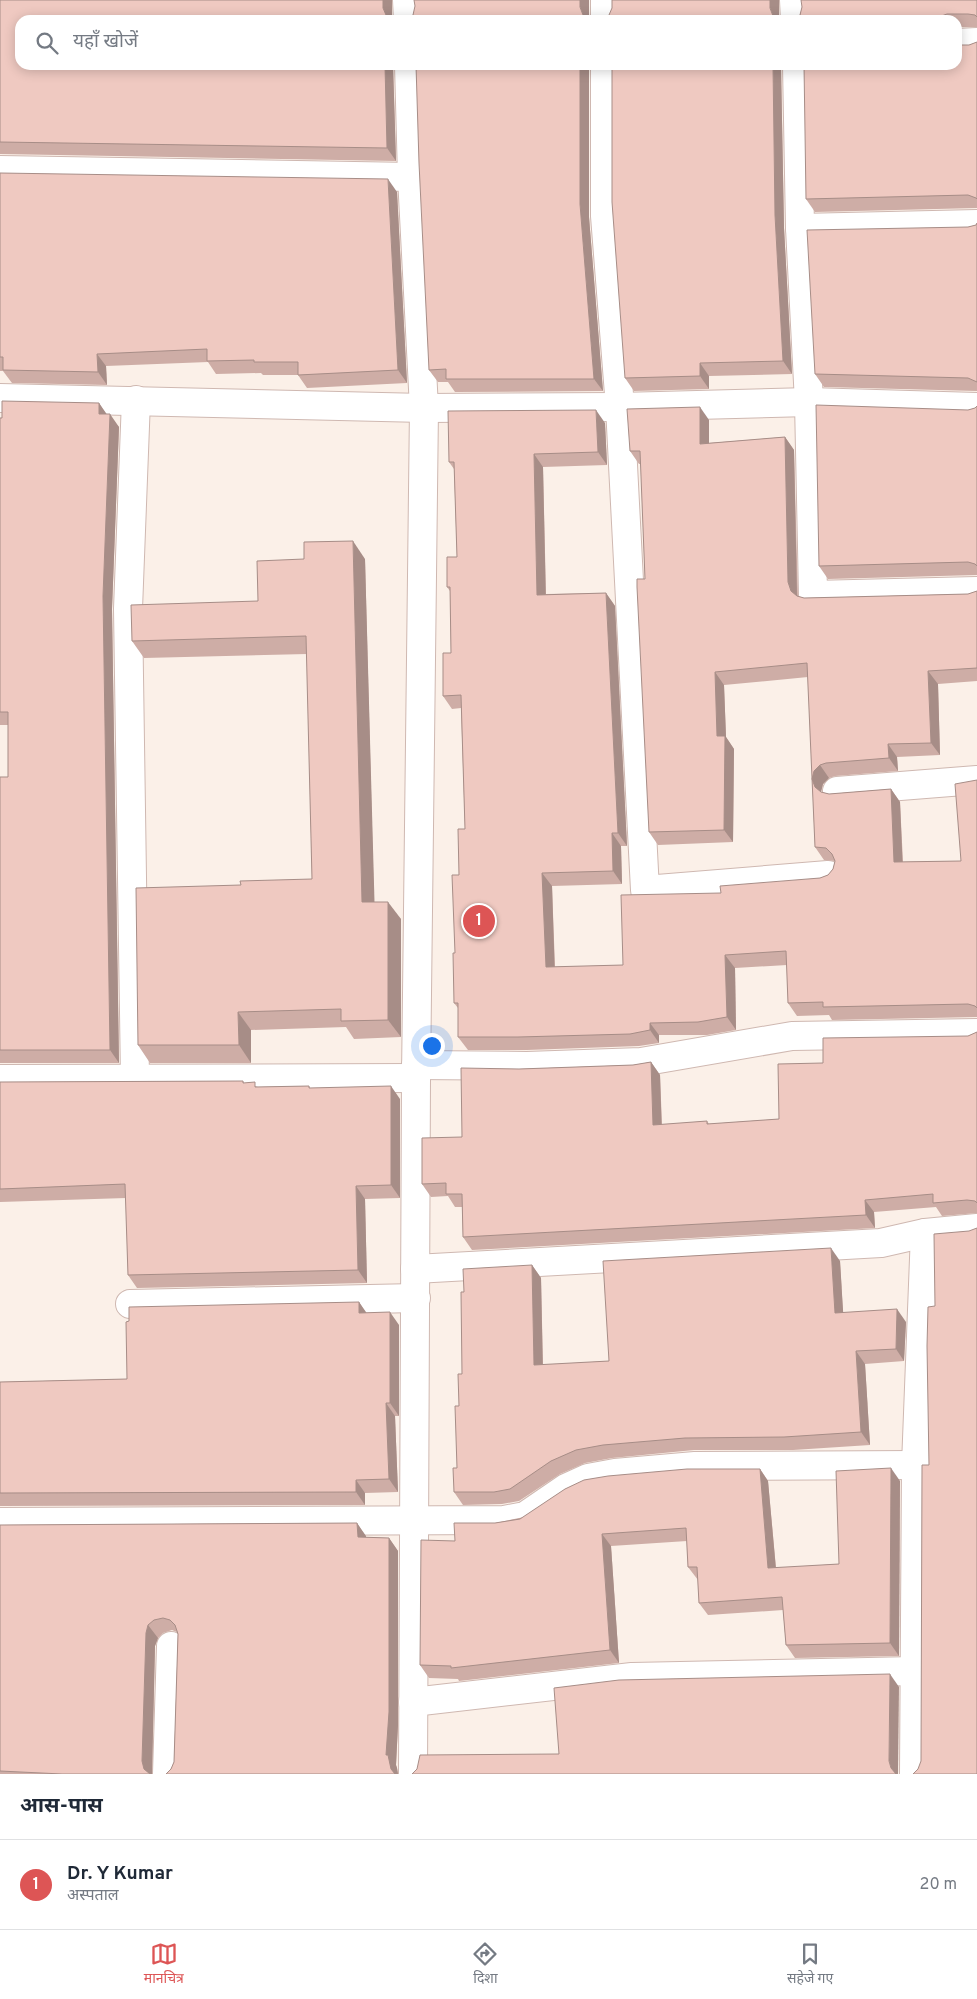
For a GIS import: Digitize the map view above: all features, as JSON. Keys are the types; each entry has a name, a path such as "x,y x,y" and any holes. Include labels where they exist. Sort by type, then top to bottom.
{"street":[{"path":"407,0 408,15"},
{"path":"605,0 605,15"},
{"path":"794,0 795,15"},
{"path":"962,43 977,42"},
{"path":"409,70 412,176 424,408 416,1072 414,1774"},
{"path":"605,70 605,216 620,407 645,890 828,875"},
{"path":"797,70 800,228 809,402 813,595 977,590"},
{"path":"0,170 412,176"},
{"path":"800,228 977,224"},
{"path":"0,398 424,408 620,407 809,402 977,408"},
{"path":"136,400 128,609 136,1079"},
{"path":"837,791 977,780"},
{"path":"0,1078 136,1079 416,1072 641,1062 792,1036 977,1032"},
{"path":"415,1269 881,1243 926,1233 977,1228"},
{"path":"914,1774 916,1465 926,1233"},
{"path":"130,1304 416,1298"},
{"path":"0,1522 504,1520 525,1516 566,1488 588,1478 615,1473 695,1466 916,1465"},
{"path":"167,1774 171,1646"},
{"path":"413,1702 632,1677 915,1671"}],"building":[{"path":"0,0 383,0 383,8 386,15 15,15 15,70 385,70 387,148 0,142"},
{"path":"414,0 580,0 583,15 413,15"},
{"path":"612,0 770,0 773,15 609,15 612,8"},
{"path":"801,0 977,0 977,17 968,14 800,15"},
{"path":"977,42 977,199 968,195 806,199 804,70 962,70 962,45"},
{"path":"416,70 580,70 580,204 594,379 446,379 446,369 429,370"},
{"path":"612,70 773,70 775,215 783,361 700,363 700,376 625,378 612,202"},
{"path":"0,173 388,179 398,370 298,375 298,362 254,362 254,360 207,361 207,349 97,354 98,372 3,370 3,357 0,357"},
{"path":"977,223 977,382 968,378 815,374 807,230 968,227"},
{"path":"2,401 99,403 99,414 110,414 103,596 110,1050 0,1050 0,777 8,777 8,712 0,712 0,418 2,418"},
{"path":"816,405 968,410 977,406 977,566 968,562 819,566"},
{"path":"700,407 700,444 785,437 788,582 791,591 797,596 804,598 968,594 977,591 977,668 928,671 931,743 888,744 889,758 826,763 820,765 814,771 812,779 807,663 715,672 717,736 725,736 724,830 649,832 637,587 637,579 645,579 640,451 630,451 627,409"},
{"path":"596,410 598,452 534,454 537,595 606,593 618,833 612,833 613,871 542,873 546,967 623,965 621,895 721,893 720,886 820,878 828,875 833,869 835,861 832,854 826,848 815,847 812,779 815,787 821,792 829,794 891,789 894,862 961,861 955,784 977,780 977,1008 968,1004 823,1007 823,1002 788,1003 786,951 725,955 727,1017 698,1022 650,1023 650,1030 630,1034 458,1037 458,1003 454,1003 453,953 455,953 452,875 459,875 458,829 465,829 461,695 443,696 443,653 451,653 450,587 447,587 447,557 457,557 454,462 449,462 448,411"},
{"path":"353,541 362,902 388,902 388,1020 341,1021 341,1009 238,1012 239,1045 138,1045 136,888 241,885 240,881 312,879 306,636 132,641 131,605 258,601 257,561 304,559 304,542"},
{"path":"977,1032 977,1203 967,1200 933,1203 933,1194 865,1200 866,1215 463,1237 462,1194 446,1194 446,1183 422,1184 422,1138 462,1137 461,1068 519,1069 633,1065 651,1062 653,1125 707,1121 707,1124 779,1119 778,1064 823,1063 823,1038 968,1036"},
{"path":"243,1081 243,1083 255,1082 255,1087 391,1086 391,1185 356,1186 358,1270 128,1275 125,1184 0,1189 0,1082"},
{"path":"977,1228 977,1774 913,1774 918,1769 921,1761 922,1465 929,1465 927,1346 928,1307 935,1306 934,1234 969,1231"},
{"path":"831,1248 835,1313 897,1309 896,1349 856,1351 861,1432 784,1437 685,1438 603,1445 576,1450 551,1461 510,1489 494,1492 454,1492 453,1468 457,1468 455,1406 459,1406 458,1374 462,1374 461,1292 464,1292 463,1269 532,1265 534,1365 609,1361 603,1261"},
{"path":"359,1302 359,1313 390,1312 390,1403 386,1403 389,1479 356,1480 356,1492 0,1493 0,1382 127,1379 126,1322 129,1321 129,1307"},
{"path":"891,1468 890,1643 786,1645 782,1597 699,1603 697,1567 688,1567 686,1528 602,1534 610,1650 451,1668 451,1666 420,1665 421,1540 455,1541 454,1523 495,1523 520,1519 565,1489 584,1480 687,1469 760,1469 768,1568 839,1564 836,1471"},
{"path":"357,1523 358,1537 389,1538 389,1712 386,1755 388,1755 391,1769 395,1774 166,1774 174,1762 178,1634 175,1625 170,1620 163,1618 154,1620 148,1625 146,1633 142,1761 144,1769 150,1774 62,1774 0,1771 0,1525"},
{"path":"890,1674 889,1761 891,1768 896,1774 412,1774 417,1769 420,1755 559,1754 554,1688 619,1680"}],"place":[{"name":"Dr. Y Kumar","path":"479,921"}]}
